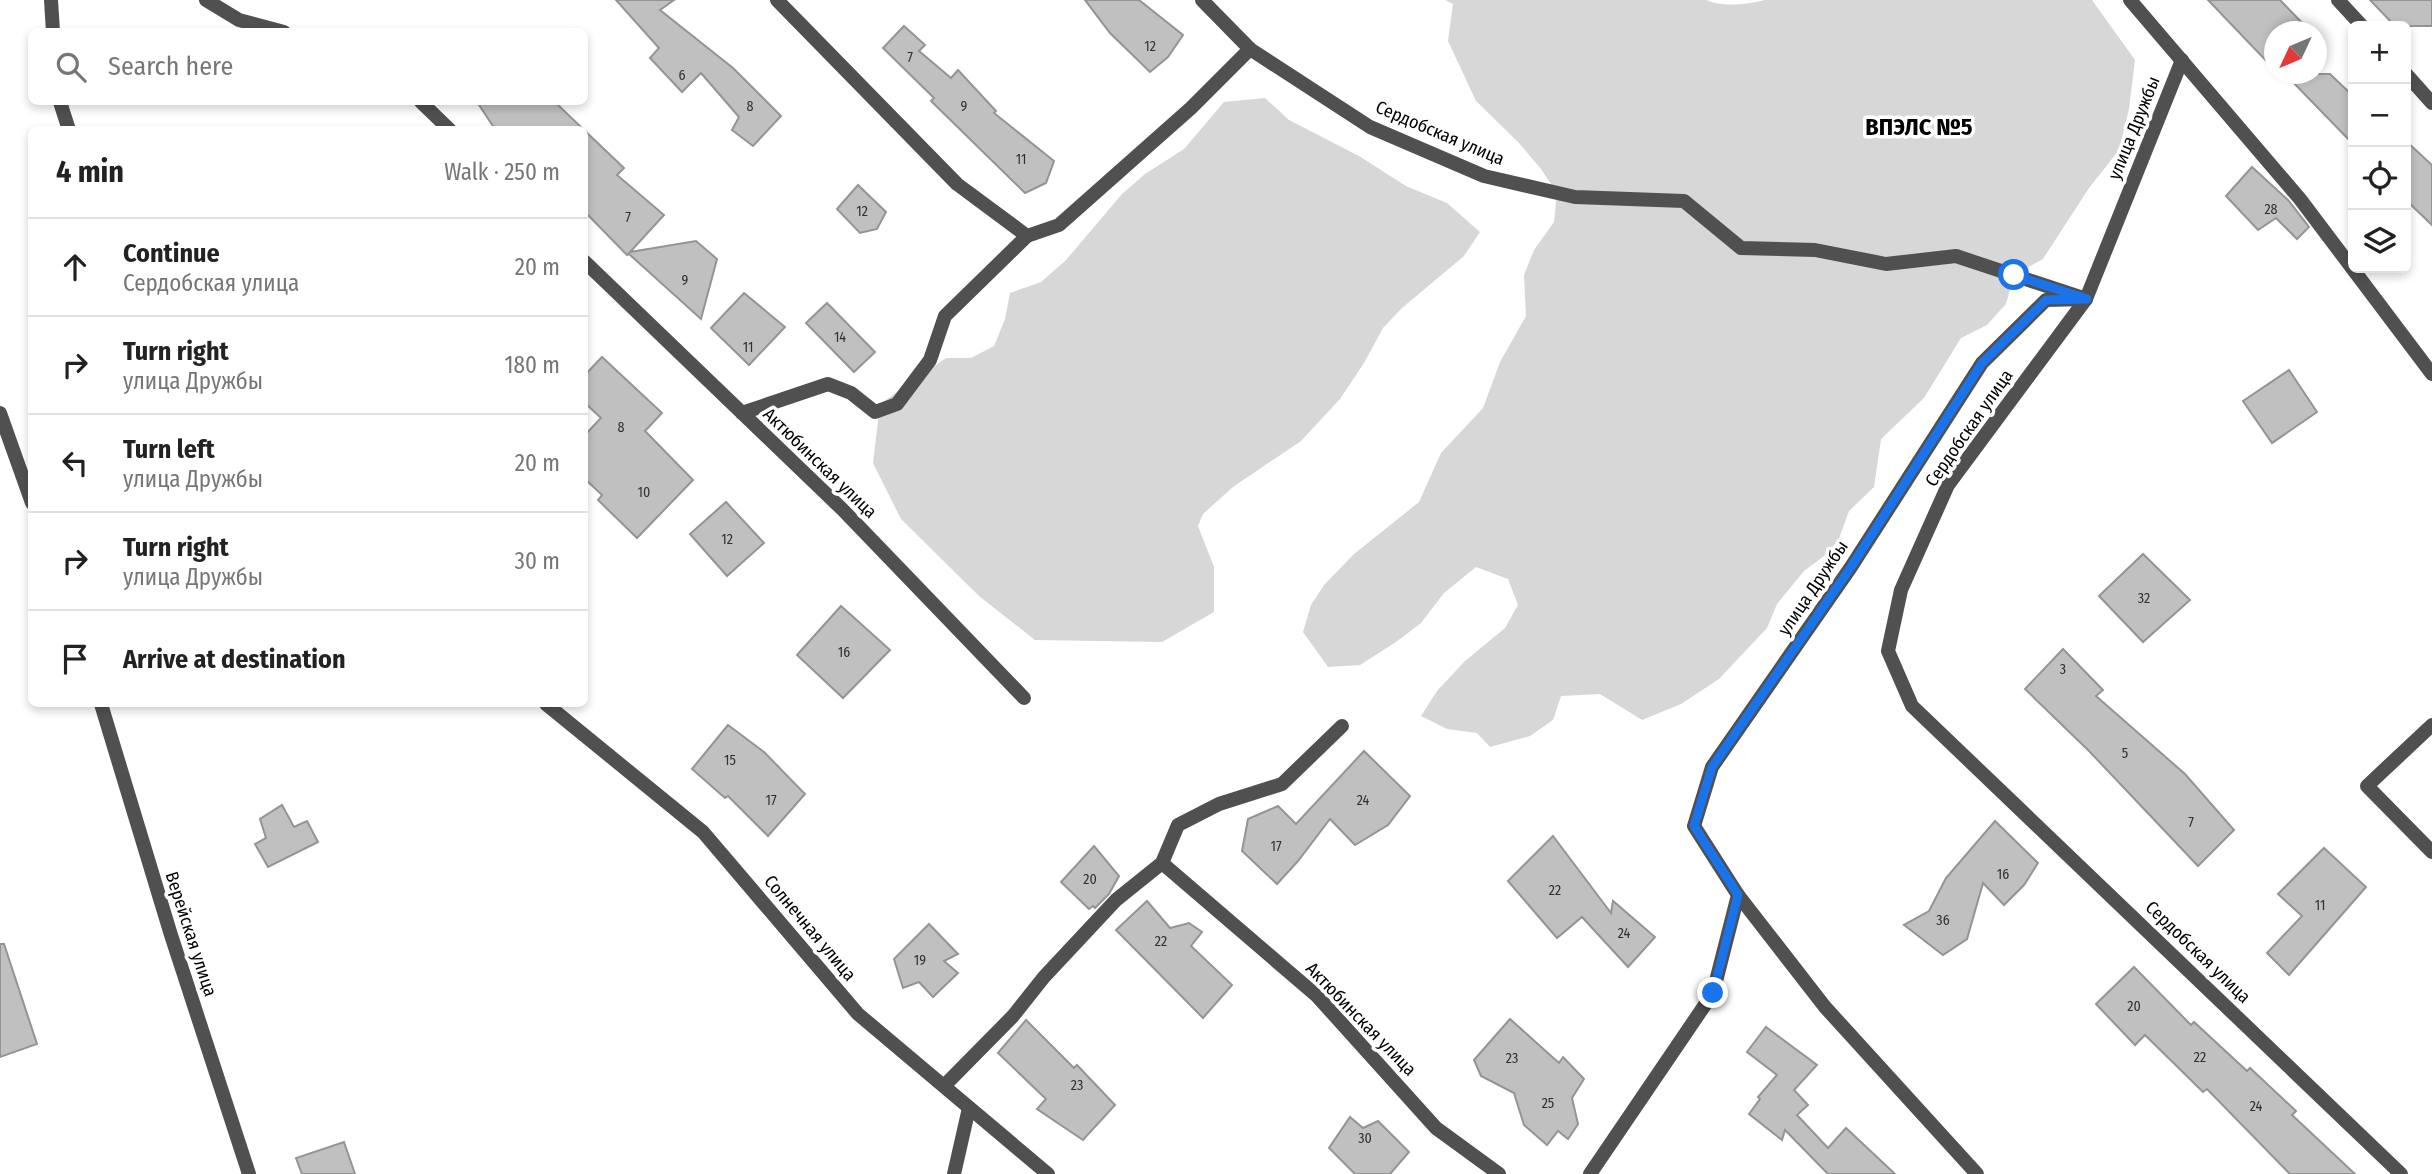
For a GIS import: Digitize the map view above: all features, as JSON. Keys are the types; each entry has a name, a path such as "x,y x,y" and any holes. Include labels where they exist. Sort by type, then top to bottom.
{"street":[{"path":"51,0 53,28"},
{"path":"206,0 239,20 269,28"},
{"path":"778,0 957,184 1027,236"},
{"name":"Сердобская улица","path":"1202,0 1250,49 1370,127 1484,176 1575,197 1684,201 1741,248 1815,250 1886,264 1956,256 2087,299 1948,485 1901,590 1888,651 1912,706 2401,1174"},
{"path":"2130,0 2300,200 2432,374"},
{"path":"2339,0 2358,21"},
{"path":"741,413 828,384 851,393 875,412 897,404 930,360 945,316 1027,236 1059,225 1191,108 1250,49"},
{"name":"улица Дружбы","path":"1978,1174 1825,1007 1738,895 1694,826 1712,767 1851,567 1982,363 2046,300 2087,299 2182,60"},
{"path":"2411,80 2432,103"},
{"path":"61,105 68,126"},
{"path":"424,105 446,126"},
{"name":"Актюбинская улица","path":"588,265 842,509 1024,698"},
{"path":"0,413 28,492"},
{"name":"Верейская улица","path":"102,707 171,935 249,1174"},
{"name":"Солнечная улица","path":"550,707 703,832 858,1014 1048,1174"},
{"path":"2432,725 2367,786 2432,852"},
{"path":"945,1085 1013,1016 1044,977 1116,901 1162,863 1178,825 1219,804 1282,784 1342,726"},
{"name":"Актюбинская улица","path":"1162,863 1317,996 1436,1128 1499,1174"},
{"path":"1590,1174 1713,993 1738,895"},
{"path":"954,1174 969,1108"}],"shaded area":[{"path":"1445,0 1707,0 1728,5 1765,0 2092,0 2135,60 2129,109 2119,150 2089,188 2043,259 2014,275 2006,304 1987,325 1961,338 1924,398 1881,439 1874,487 1849,511 1836,547 1804,571 1777,604 1767,628 1719,679 1681,704 1642,720 1600,694 1561,696 1553,720 1530,736 1490,747 1477,733 1447,729 1421,716 1437,691 1465,661 1505,628 1518,605 1508,579 1476,567 1444,593 1421,623 1360,665 1328,667 1303,632 1311,605 1324,585 1354,554 1419,502 1441,453 1483,408 1500,362 1526,316 1524,275 1534,250 1554,222 1557,193 1519,143 1476,101 1448,41 1453,4"},
{"path":"1265,98 1289,120 1359,156 1406,186 1447,203 1480,232 1464,256 1402,308 1383,328 1340,399 1301,441 1233,487 1203,514 1198,526 1214,567 1214,612 1162,642 1035,640 979,596 901,519 873,463 880,404 946,358 971,358 994,346 1005,319 1010,293 1041,282 1066,260 1122,194 1145,174 1184,149 1224,102"}],"building":[{"path":"616,0 674,0 660,10 733,68 781,116 753,146 732,130 739,117 701,73 682,92 650,58 659,48"},
{"path":"1085,0 1139,0 1183,35 1168,57 1150,72 1110,33"},
{"path":"2208,0 2280,0 2300,21 2264,21 2264,59"},
{"path":"2370,0 2432,0 2432,26 2411,26 2411,21 2390,21"},
{"path":"904,26 925,45 919,51 951,78 958,70 996,111 994,113 1054,161 1046,183 1025,193 931,101 934,98 883,48"},
{"path":"2327,74 2330,74 2348,91 2348,139 2295,84 2327,84"},
{"path":"479,105 558,105 580,126 493,126"},
{"path":"588,134 624,168 617,175 664,215 630,252 696,241 717,259 701,319 627,255 588,215"},
{"path":"2411,146 2432,165 2432,225 2411,205"},
{"path":"2252,167 2288,200 2309,227 2297,239 2276,218 2258,230 2226,196"},
{"path":"858,185 886,212 877,229 860,233 837,209"},
{"path":"744,293 785,327 749,365 711,328"},
{"path":"827,303 875,352 854,372 806,323"},
{"path":"602,357 662,413 645,431 693,480 637,538 598,500 602,495 588,482 588,432 601,418 588,406 588,372"},
{"path":"2289,370 2317,412 2272,443 2243,401"},
{"path":"726,502 764,543 727,576 690,534"},
{"path":"2143,554 2190,600 2143,642 2099,596"},
{"path":"841,606 890,650 843,698 797,655"},
{"path":"2063,649 2103,690 2096,696 2185,774 2234,830 2198,866 2089,751 2025,689"},
{"path":"728,725 764,752 805,794 768,836 728,796 725,798 692,769"},
{"path":"1364,751 1410,796 1388,825 1355,845 1330,819 1277,884 1242,851 1248,819 1278,806 1296,824"},
{"path":"282,805 294,827 307,821 318,842 268,867 255,844 266,838 260,819"},
{"path":"1995,821 2038,863 2024,885 2004,905 1983,883 1967,939 1943,955 1904,925 1929,911 1946,878"},
{"path":"1553,836 1611,913 1613,901 1655,937 1628,967 1582,917 1557,938 1508,881"},
{"path":"1094,846 1119,876 1109,894 1095,908 1093,906 1089,909 1061,882"},
{"path":"2324,848 2366,887 2289,975 2267,953 2302,916 2278,894"},
{"path":"1147,901 1170,928 1189,923 1202,932 1191,946 1232,985 1203,1018 1116,930"},
{"path":"929,924 958,954 944,961 958,973 933,997 919,982 903,988 894,959"},
{"path":"0,944 4,944 37,1044 0,1057"},
{"path":"2134,967 2191,1025 2194,1022 2247,1071 2250,1068 2296,1111 2292,1115 2355,1174 2290,1174 2207,1089 2203,1092 2145,1035 2135,1045 2096,1004"},
{"path":"1510,1019 1559,1063 1563,1057 1584,1079 1572,1098 1578,1124 1568,1139 1558,1131 1547,1145 1524,1125 1514,1093 1481,1076 1474,1060"},
{"path":"1026,1020 1074,1068 1077,1065 1115,1105 1083,1140 1037,1109 1046,1099 998,1053"},
{"path":"1766,1027 1817,1065 1794,1090 1808,1105 1797,1115 1828,1148 1846,1128 1895,1174 1828,1174 1785,1130 1782,1140 1749,1114 1760,1099 1758,1097 1777,1075 1747,1052"},
{"path":"1350,1117 1363,1128 1378,1121 1409,1152 1390,1174 1355,1174 1329,1148"},
{"path":"344,1142 355,1174 302,1174 296,1158"}],"district":[{"name":"ВПЭЛС №5","path":"1919,127"}],"route":[{"path":"1713,993 1738,895 1694,826 1712,767 1851,567 1982,363 2046,300 2087,299 2014,275"}]}
